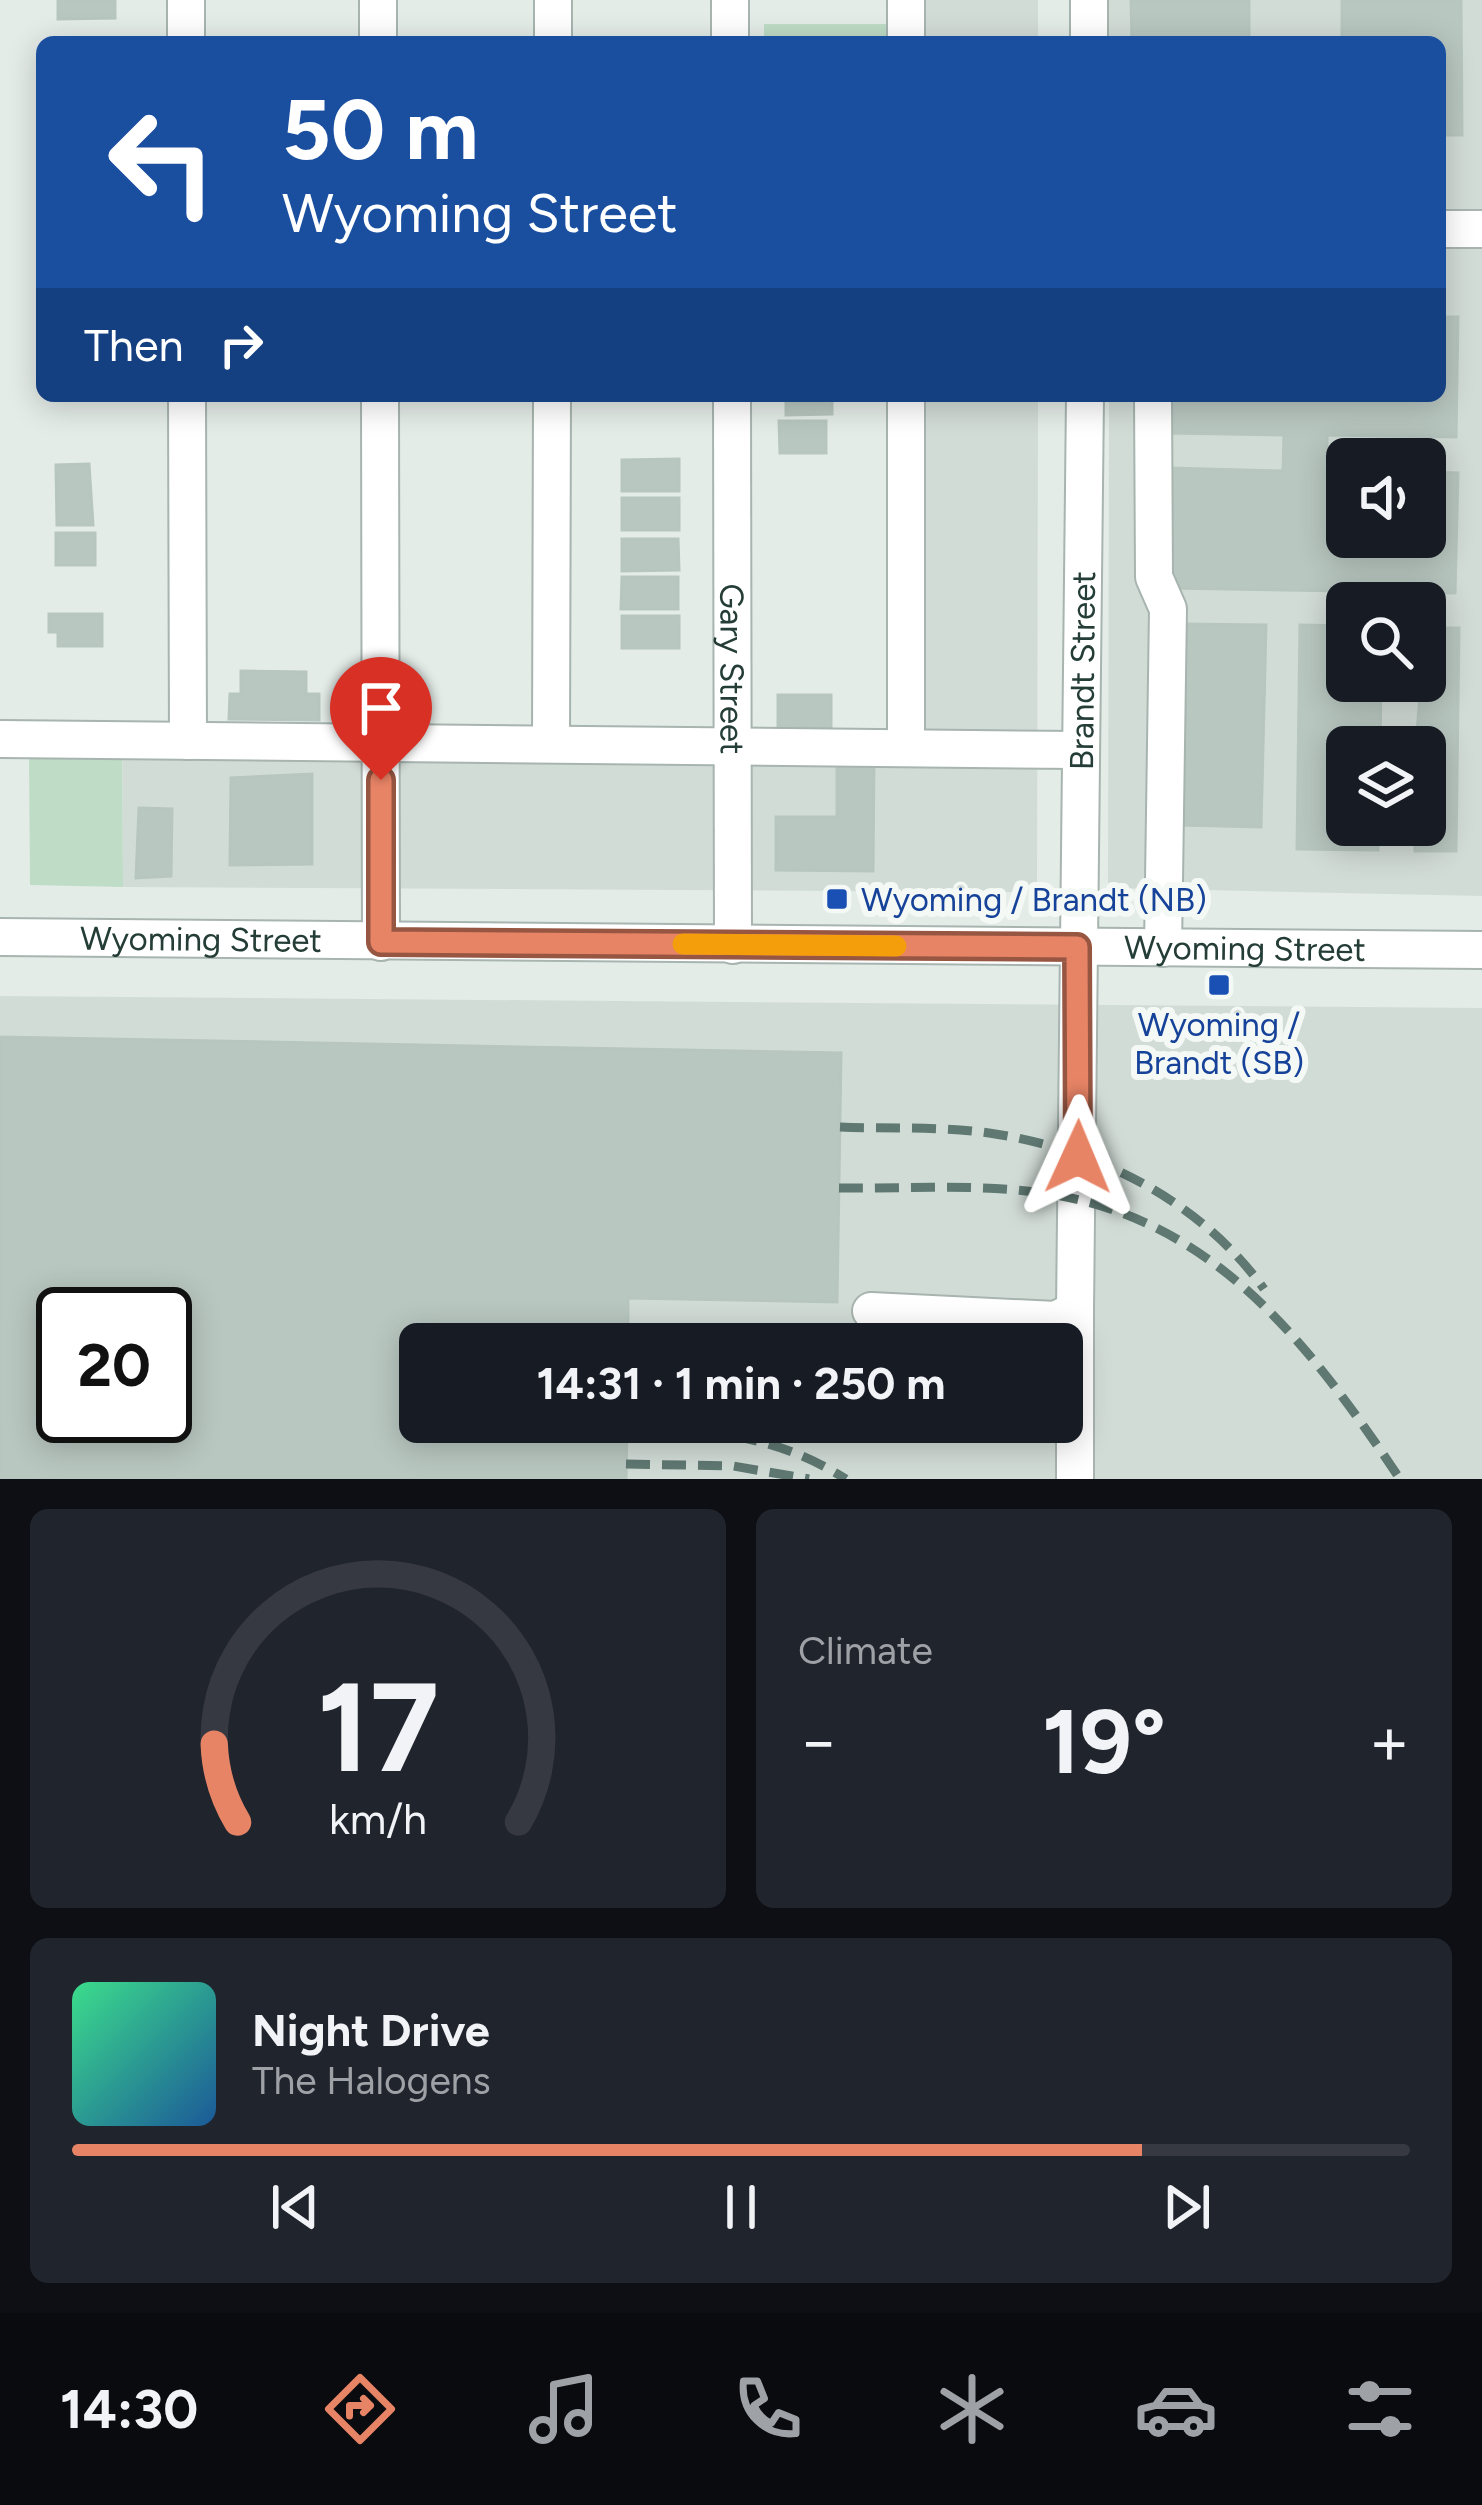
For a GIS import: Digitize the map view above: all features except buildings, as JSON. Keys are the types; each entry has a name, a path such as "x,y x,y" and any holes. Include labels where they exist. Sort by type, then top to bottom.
{"street":[{"path":"186,0 186,36"},
{"path":"378,0 378,36"},
{"path":"553,0 553,36"},
{"path":"730,0 730,36"},
{"path":"906,0 906,36"},
{"path":"1089,0 1089,36"},
{"path":"1446,229 1482,229"},
{"path":"187,402 188,742"},
{"path":"380,402 381,942"},
{"path":"550,744 552,402"},
{"name":"Gary Street","path":"732,402 733,945"},
{"path":"906,402 906,747"},
{"name":"Brandt Street","path":"1075,1479 1077,750 1085,402"},
{"path":"1154,402 1154,577 1168,609 1163,948"},
{"path":"0,740 1077,750"},
{"name":"Wyoming Street","path":"0,937 1482,950"},
{"path":"871,1311 1056,1320 1075,1310"}],"shaded area":[{"path":"895,0 1038,0 1038,36 895,36"},
{"path":"1109,0 1482,0 1482,896 1108,888 1109,402 1446,402 1446,36 1109,36"},
{"path":"893,402 1038,402 1037,892 123,887 122,723 887,733"},
{"path":"0,996 1482,1008 1482,1479 0,1479"}],"green space":[{"path":"764,24 895,24 895,36 764,36"},
{"path":"122,751 123,887 30,885 29,753"}],"railway":[{"path":"840,1127 989,1133 1068,1151 1178,1205 1210,1230 1264,1289"},
{"path":"839,1188 971,1188 1049,1194 1109,1208 1162,1231 1211,1261 1295,1338 1400,1479"},
{"path":"766,1443 846,1479"},
{"path":"626,1464 733,1466 809,1479"}],"slow traffic":[{"path":"683,944 896,946"}],"place":[{"name":"Wyoming / Brandt (NB)","path":"837,899"},
{"name":"Wyoming / Brandt (SB)","path":"1219,985"}],"route":[{"path":"381,780 381,942 1077,947 1078,1157"}]}
